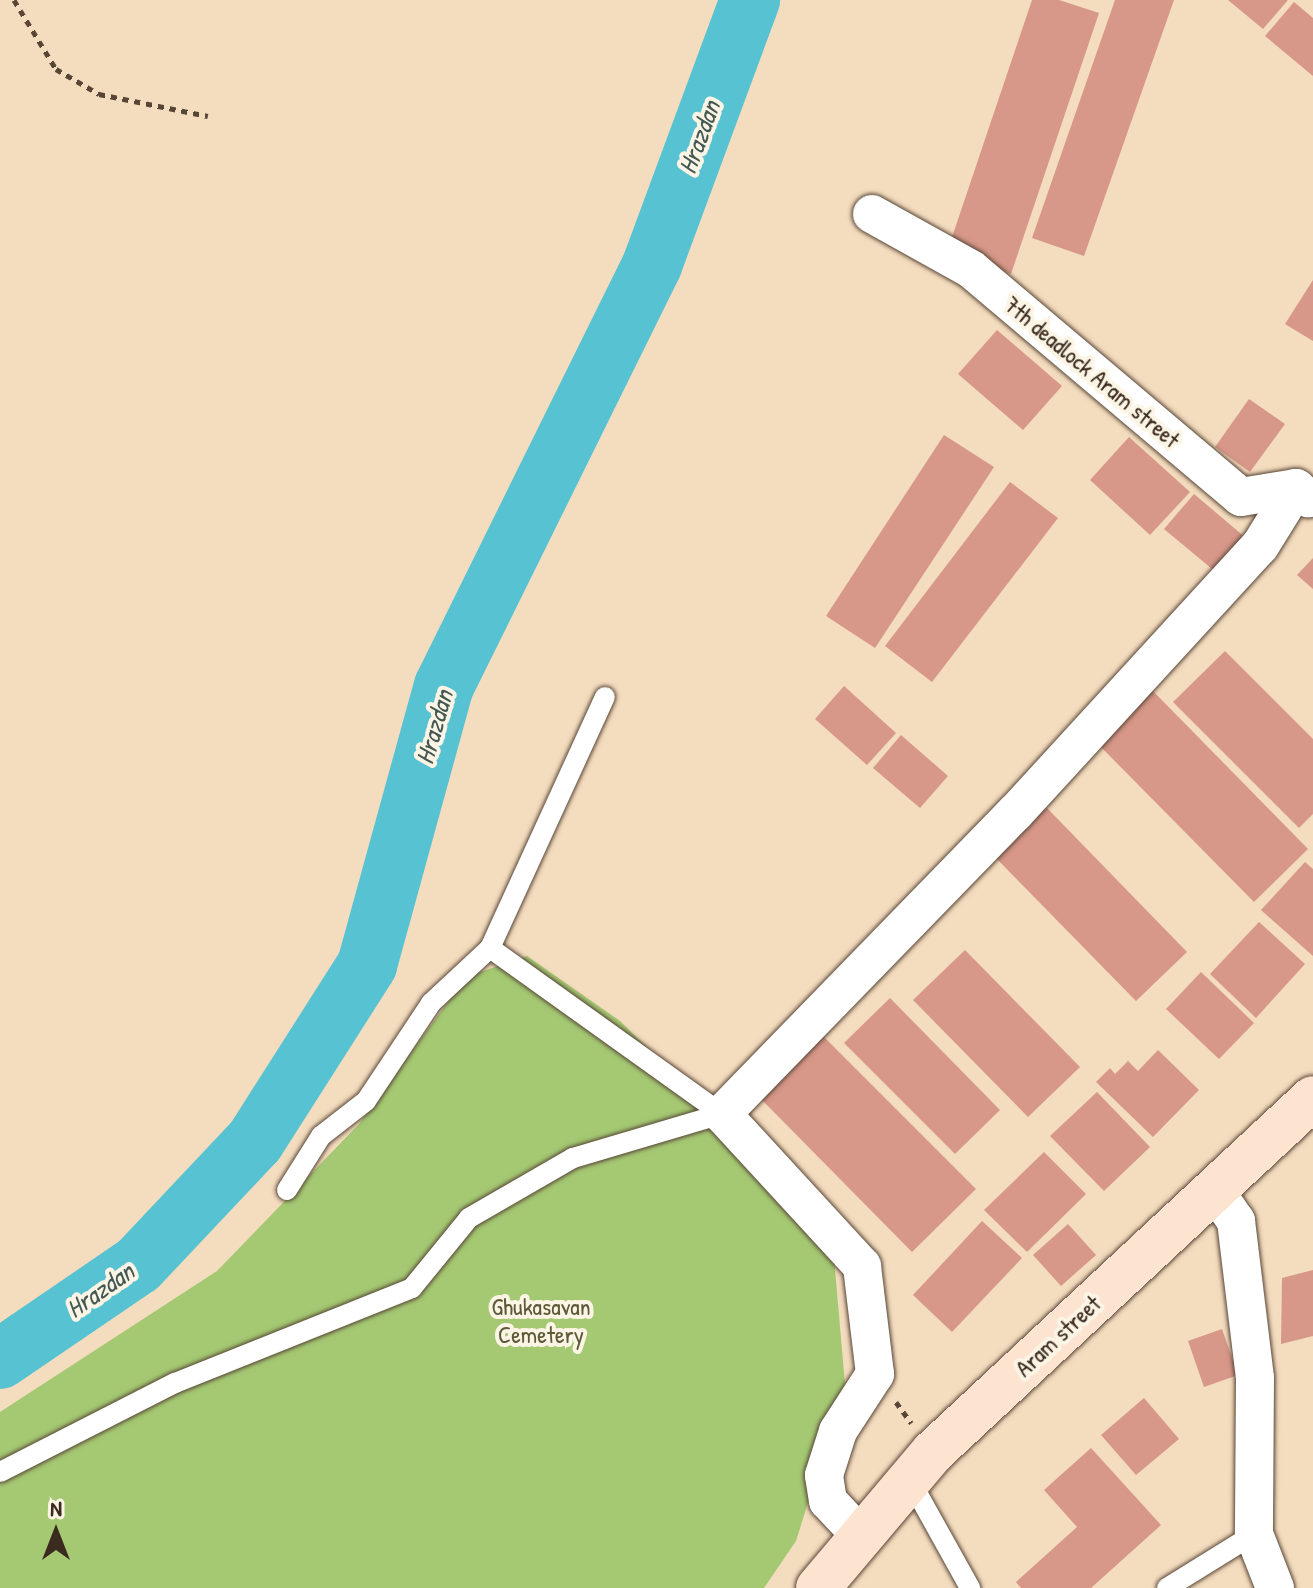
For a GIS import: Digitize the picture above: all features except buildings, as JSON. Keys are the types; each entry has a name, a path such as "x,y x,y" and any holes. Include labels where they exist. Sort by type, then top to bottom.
{"main road":[{"name":"Aram street","path":"818,1588 922,1466 1313,1098"}],"street":[{"name":"7th deadlock Aram street","path":"872,214 971,269 1241,497 1304,495"},
{"path":"861,1536 828,1501 824,1475 838,1431 875,1374 862,1266 722,1114 1036,790 1304,495"},
{"path":"1215,1191 1236,1221 1255,1378 1254,1534 1275,1588"}],"lane":[{"path":"287,1190 321,1136 366,1101 431,1003 490,948 605,697"},
{"path":"490,948 722,1114"},
{"path":"0,1472 175,1383 412,1288 469,1218 573,1158 722,1114"},
{"path":"922,1466 970,1588"},
{"path":"1167,1588 1254,1534"}],"path":[{"path":"14,0 56,69 99,94 208,116"},
{"path":"875,1374 922,1466"}],"green space":[{"name":"Ghukasavan Cemetery","path":"527,956 620,1021 719,1117 834,1258 845,1384 796,1541 764,1588 0,1588 0,1412 217,1271 359,1124 466,977"}],"waterway":[{"name":"Hrazdan","path":"0,1359 138,1265 255,1141 367,965 444,686 652,265 750,0"}]}
